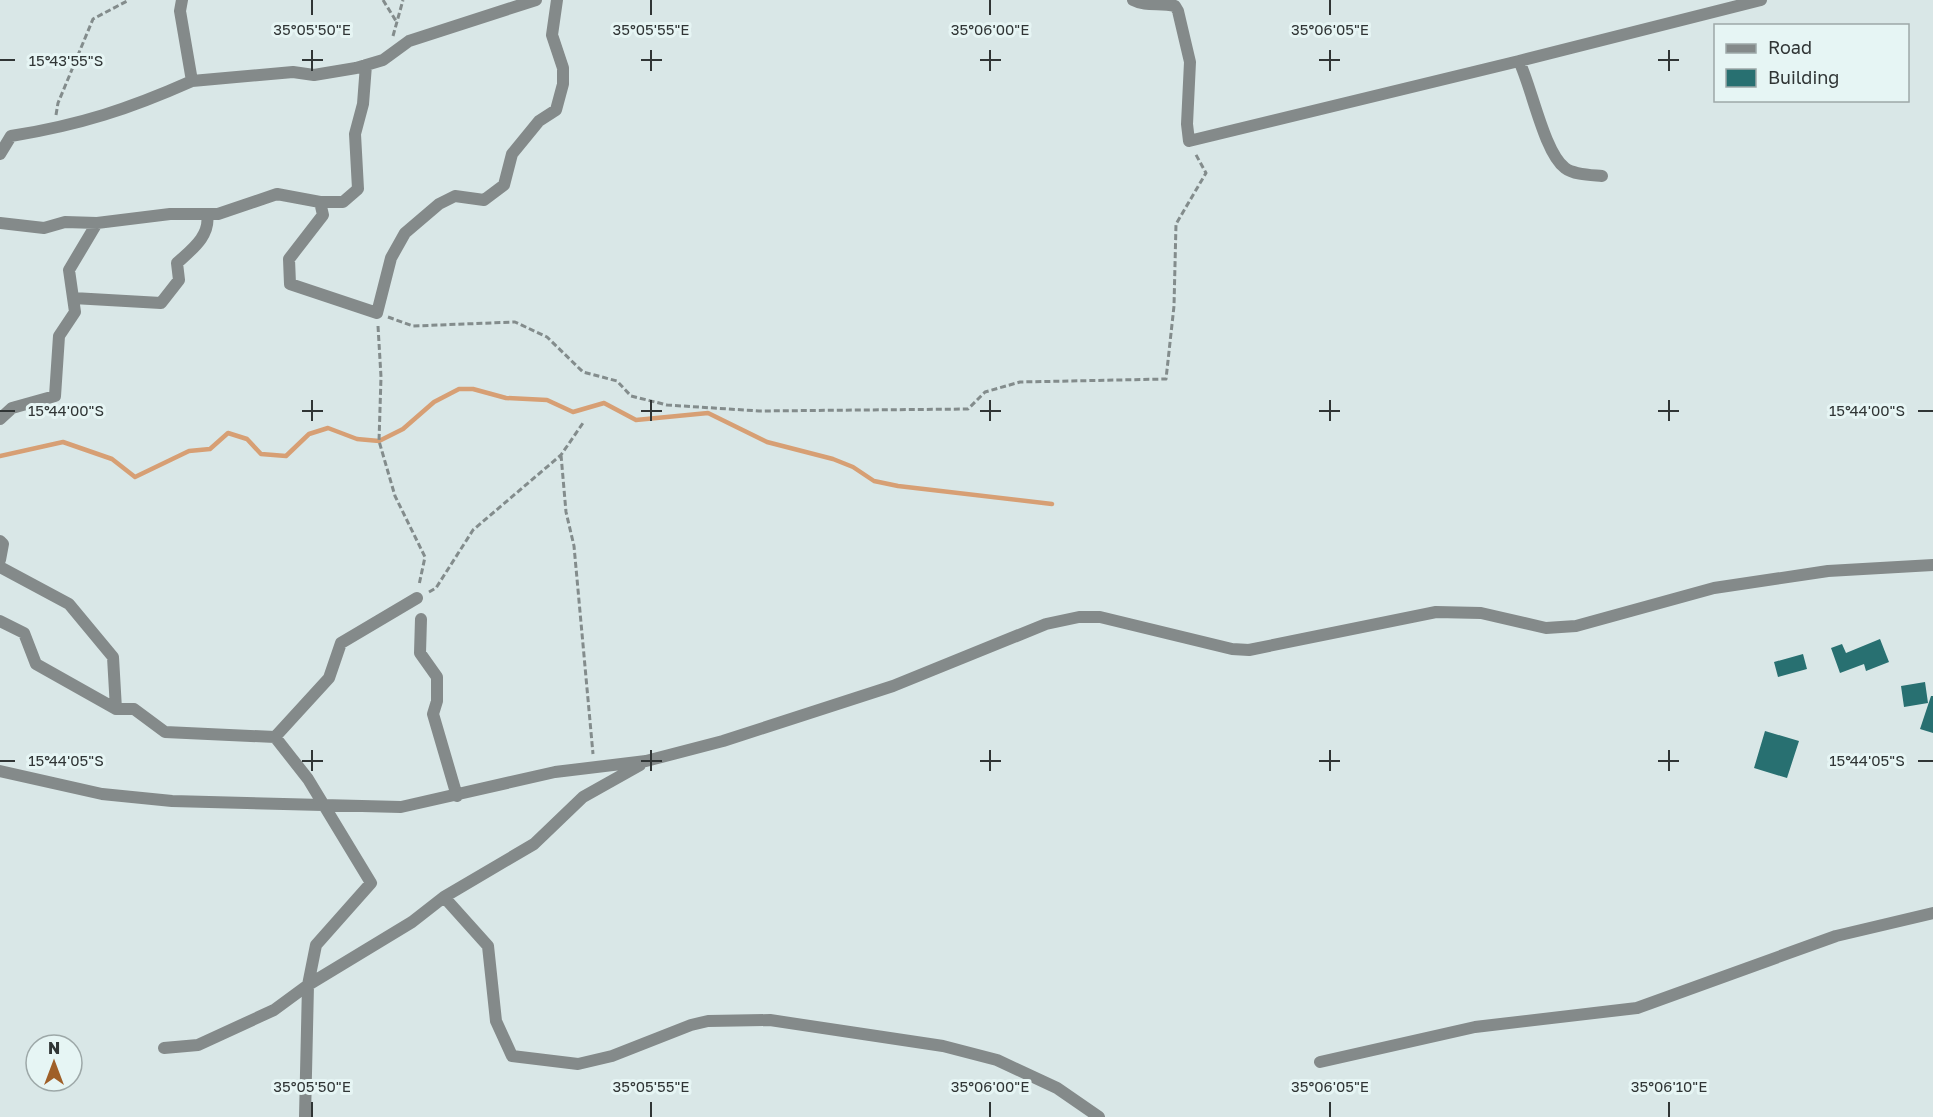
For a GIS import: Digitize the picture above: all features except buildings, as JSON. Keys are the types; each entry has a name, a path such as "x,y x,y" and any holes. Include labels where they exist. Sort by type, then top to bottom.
{"street":[{"path":"182,0 180,11 192,81"},
{"path":"0,154 11,136 54,129 138,105 192,81 293,72 314,75 366,65 388,56 409,41 536,0"},
{"path":"320,202 323,215 289,260 290,284 377,313 391,258 405,233 439,204 454,196 484,200 504,185 512,154 539,121 556,110 563,84 563,68 552,35 557,0"},
{"path":"1133,0 1152,5 1168,4 1174,6 1178,11 1190,62 1187,124 1189,141 1761,0"},
{"path":"1519,61 1528,81 1545,138 1565,168 1602,176"},
{"path":"0,223 44,228 65,222 97,223 170,214 218,214 277,194 320,202 343,202 358,189 355,134 363,104 366,65"},
{"path":"73,298 161,303 179,280 177,263 202,241 208,221 207,214"},
{"path":"0,418 12,408 55,396 59,336 75,312 69,270 97,223"},
{"path":"0,541 3,544 0,560"},
{"path":"0,771 102,794 172,801 401,807 555,772 646,761 723,741 893,686 1046,624 1079,617 1100,617 1232,650 1249,650 1436,612 1481,613 1546,628 1576,626 1714,588 1828,571 1933,565"},
{"path":"0,567 69,604 113,657 116,710"},
{"path":"275,737 329,678 340,643 417,598"},
{"path":"421,619 420,653 437,677 437,701 433,714 457,796"},
{"path":"0,621 24,633 36,664 116,710 134,710 165,732 275,737 308,779 371,883 316,945 308,985 305,1117"},
{"path":"164,1048 198,1046 274,1010 308,985 412,922 444,897 534,844 583,797 646,761"},
{"path":"444,897 488,946 496,1021 512,1056 578,1064 612,1056 691,1025 708,1021 780,1021 943,1046 997,1060 1057,1088 1099,1117"},
{"path":"1320,1062 1475,1027 1637,1008 1836,936 1933,913"}],"path":[{"path":"54,129 58,103 93,19 129,0"},
{"path":"383,0 396,21"},
{"path":"388,56 403,0"},
{"path":"417,598 425,557 395,496 379,441 381,377 377,313 413,326 515,322 547,337 583,372 617,381 631,396 667,405 759,411 968,409 985,392 1020,382 1166,379 1174,306 1176,224 1206,173 1189,141"},
{"path":"417,598 436,588 473,530 561,455 583,423"},
{"path":"561,455 566,512 574,546 594,766"}],"waterway":[{"path":"0,456 63,442 112,459 135,477 189,451 210,449 228,433 247,439 261,454 286,456 309,434 328,428 357,439 379,441 403,429 434,402 459,389 473,389 506,398 547,400 573,412 604,403 636,420 708,413 767,442 833,459 853,467 874,481 898,486 1052,504"}]}
